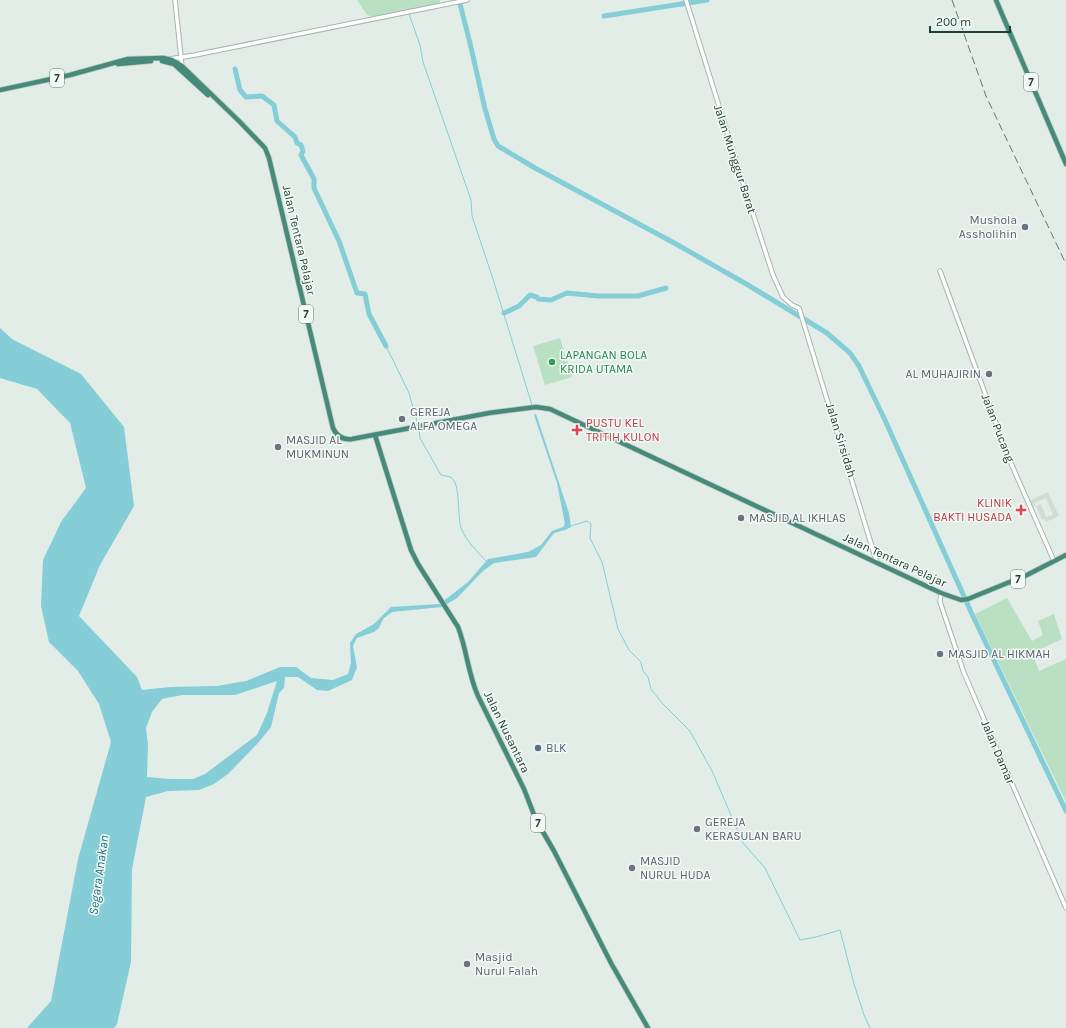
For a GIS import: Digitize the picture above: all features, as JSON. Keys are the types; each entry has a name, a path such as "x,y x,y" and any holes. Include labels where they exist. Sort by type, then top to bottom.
{"highway":[{"name":"7","path":"997,0 1066,164"},
{"name":"7","path":"1021,56 1066,158"},
{"name":"Jalan Tentara Pelajar","path":"0,90 128,60 159,58 168,60 182,68 238,123 242,125 262,146 269,158 335,433 342,438 348,440 489,413 536,406 550,409 941,593 962,600 968,599 1027,575 1054,561"},
{"name":"Jalan Nusantara","path":"375,435 407,540 418,564 458,627 462,637 476,693 524,789 536,820 554,851 611,963 648,1028"},
{"name":"7","path":"1054,561 1066,555"}],"street":[{"path":"175,0 182,68"},
{"path":"168,60 467,0"},
{"name":"Jalan Munggur Barat","path":"686,2 773,275 782,297 792,305 799,308"},
{"name":"Jalan Pucang","path":"940,271 1010,461 1054,561"},
{"name":"Jalan Sirsidah","path":"799,308 877,563"},
{"name":"Jalan Damar","path":"941,593 940,602 964,673 1066,908"}],"shaded area":[{"path":"1048,492 1059,516 1046,522 1044,519 1042,520 1036,506 1041,504 1046,517 1053,515 1046,498 1034,503 1035,506 1032,507 1029,501"}],"green space":[{"path":"357,0 440,0 440,2 437,5 376,17 367,15"},
{"name":"LAPANGAN BOLA KRIDA UTAMA","path":"560,338 572,377 545,385 533,346"},
{"path":"1007,598 1032,641 1043,635 1038,621 1054,614 1062,639 1032,653 1039,671 1066,659 1066,802 975,614"}],"water":[{"name":"Segara Anakan","path":"0,328 12,339 81,374 124,427 134,506 100,565 79,616 137,677 142,690 170,687 217,686 246,681 280,667 296,667 311,678 333,680 348,674 351,663 350,643 356,634 374,624 391,607 439,604 468,582 488,559 528,552 541,545 552,531 563,527 565,524 557,483 534,415 536,414 569,513 571,527 554,533 536,557 494,563 483,571 457,598 442,607 392,612 383,619 379,628 374,632 357,638 353,646 357,667 352,680 328,691 317,690 298,677 285,677 284,688 279,693 271,727 258,743 228,774 214,784 199,790 168,791 146,797 132,869 131,962 117,1024 114,1028 27,1028 51,1001 78,859 111,742 99,704 78,671 49,642 41,606 43,560 61,522 86,488 70,423 37,389 0,378","holes":["277,681 267,713 257,735 205,774 193,779 147,777 148,745 146,728 152,712 162,699 182,695 235,695"]}],"waterway":[{"path":"459,0 485,109 494,139 498,146 535,168 676,244 748,285 827,333 850,353 859,366 884,418 971,612 1066,811"},
{"path":"604,16 707,0"},
{"path":"409,14 420,45 423,62 471,200 472,216 532,405"},
{"path":"235,69 240,90 246,97 262,96 274,105 277,121 295,137 297,143 301,145 303,151 301,155 314,179 314,188 338,239"},
{"path":"339,241 357,293 365,294 369,314 386,346"},
{"path":"504,313 519,306 530,295 537,297 538,299 551,300 567,293 598,296 638,296 666,288"},
{"path":"386,346 409,393 418,425"},
{"path":"419,428 420,438 441,475 450,477 454,480 457,493 460,525 464,534 473,547 487,562"},
{"path":"571,526 587,521 591,524 590,538 602,562 618,629 629,650 641,662 643,671 648,677 651,689 662,703 689,730 695,740 712,771 743,843 765,868 800,940 840,930 854,984 870,1028"}],"railway":[{"path":"952,0 986,96 1066,264"}],"place":[{"name":"Mushola Assholihin","path":"1025,227"},
{"name":"LAPANGAN BOLA KRIDA UTAMA","path":"552,362"},
{"name":"AL MUHAJIRIN","path":"989,374"},
{"name":"GEREJA ALFA OMEGA","path":"402,419"},
{"name":"PUSTU KEL TRITIH KULON","path":"577,430"},
{"name":"MASJID AL MUKMINUN","path":"278,447"},
{"name":"KLINIK BAKTI HUSADA","path":"1021,510"},
{"name":"MASJID AL IKHLAS","path":"741,518"},
{"name":"MASJID AL HIKMAH","path":"940,654"},
{"name":"BLK","path":"538,748"},
{"name":"GEREJA KERASULAN BARU","path":"697,829"},
{"name":"MASJID NURUL HUDA","path":"632,868"},
{"name":"Masjid Nurul Falah","path":"467,964"}]}
